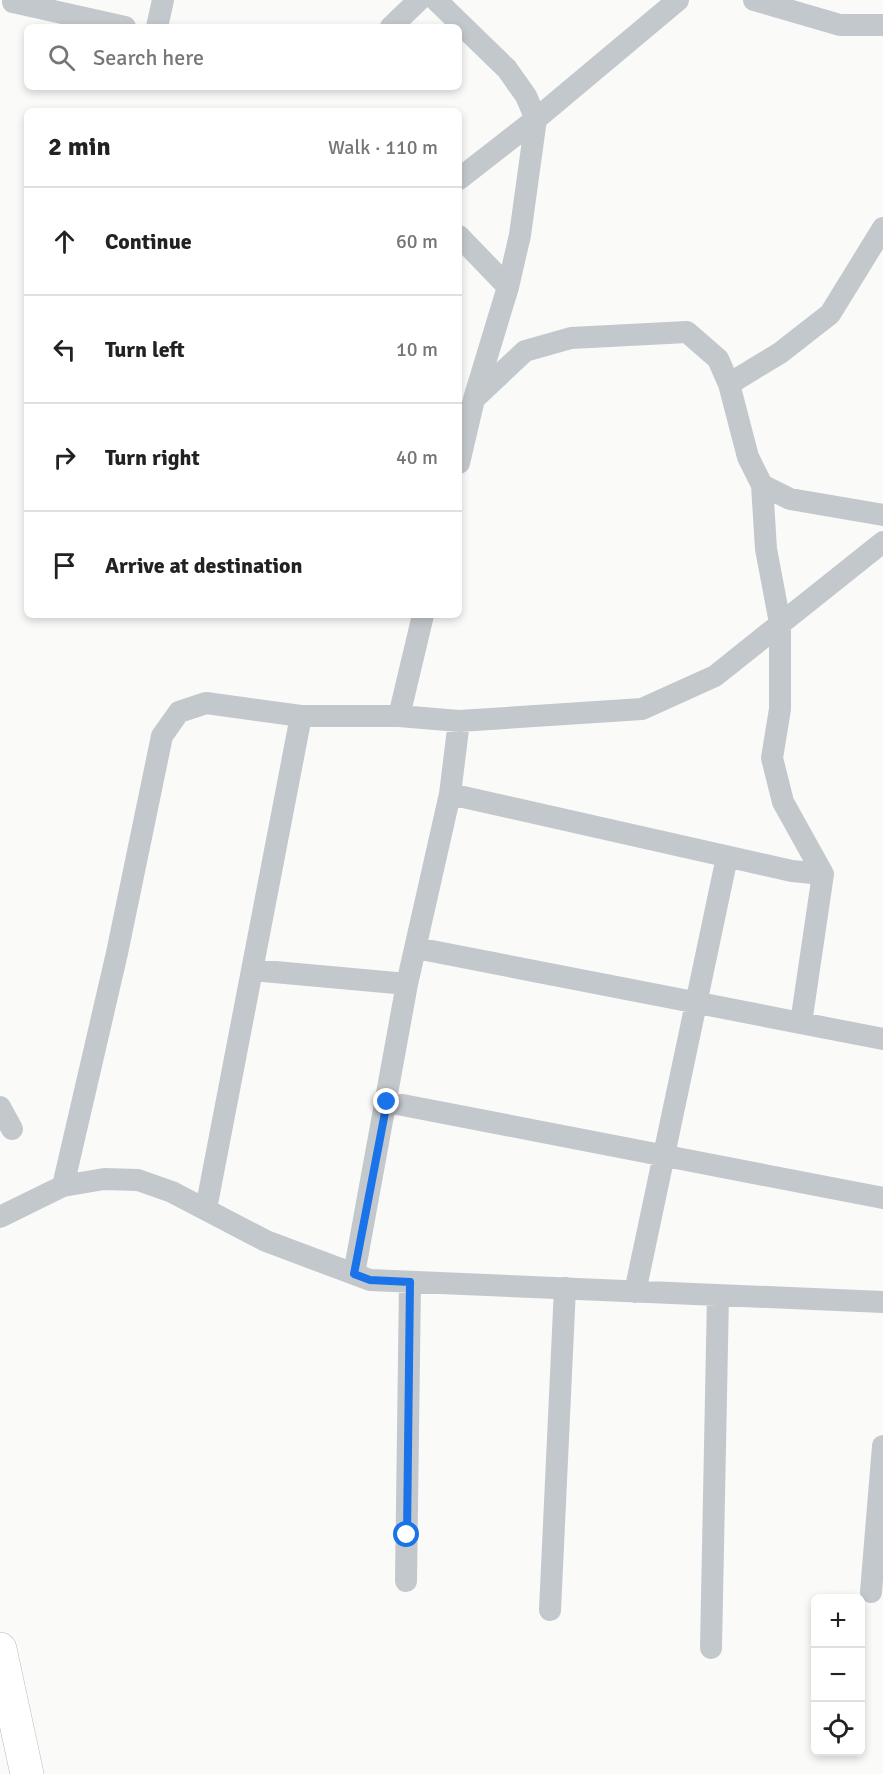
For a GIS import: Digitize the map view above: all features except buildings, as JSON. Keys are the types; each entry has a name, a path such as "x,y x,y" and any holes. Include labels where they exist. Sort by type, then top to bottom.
{"main road":[{"path":"0,1649 27,1774"}],"street":[{"path":"158,24 163,0"},
{"path":"394,24 419,0"},
{"path":"436,0 461,24"},
{"path":"462,177 536,119 678,0"},
{"path":"754,0 840,25 883,26"},
{"path":"14,2 112,24"},
{"path":"462,25 507,69 526,96 536,119 520,235 508,287 474,399 462,450"},
{"path":"729,384 780,353 830,314 883,228"},
{"path":"462,239 508,287"},
{"path":"474,399 525,351 571,338 687,332 718,359 729,384 748,458 762,485 766,549 780,623 780,709 772,758 783,802 823,874 801,1023"},
{"path":"762,485 790,499 883,515"},
{"path":"63,1186 117,953 162,736 179,712 206,704 301,716 399,716 459,721 642,709 715,676 883,542"},
{"path":"399,716 422,618"},
{"path":"206,1209 301,716"},
{"path":"354,1274 407,984 450,794 459,721"},
{"path":"450,794 792,871 823,874"},
{"path":"635,1292 727,856"},
{"path":"416,948 883,1040"},
{"path":"253,970 407,984"},
{"path":"387,1102 883,1198"},
{"path":"0,1107 12,1129"},
{"path":"0,1217 63,1186 104,1179 138,1180 172,1192 266,1241 370,1280 883,1302"},
{"path":"406,1581 410,1282"},
{"path":"550,1610 565,1288"},
{"path":"711,1648 718,1295"},
{"path":"871,1592 883,1446"}],"route":[{"path":"387,1102 354,1274 370,1280 410,1282 407,1535"}]}
